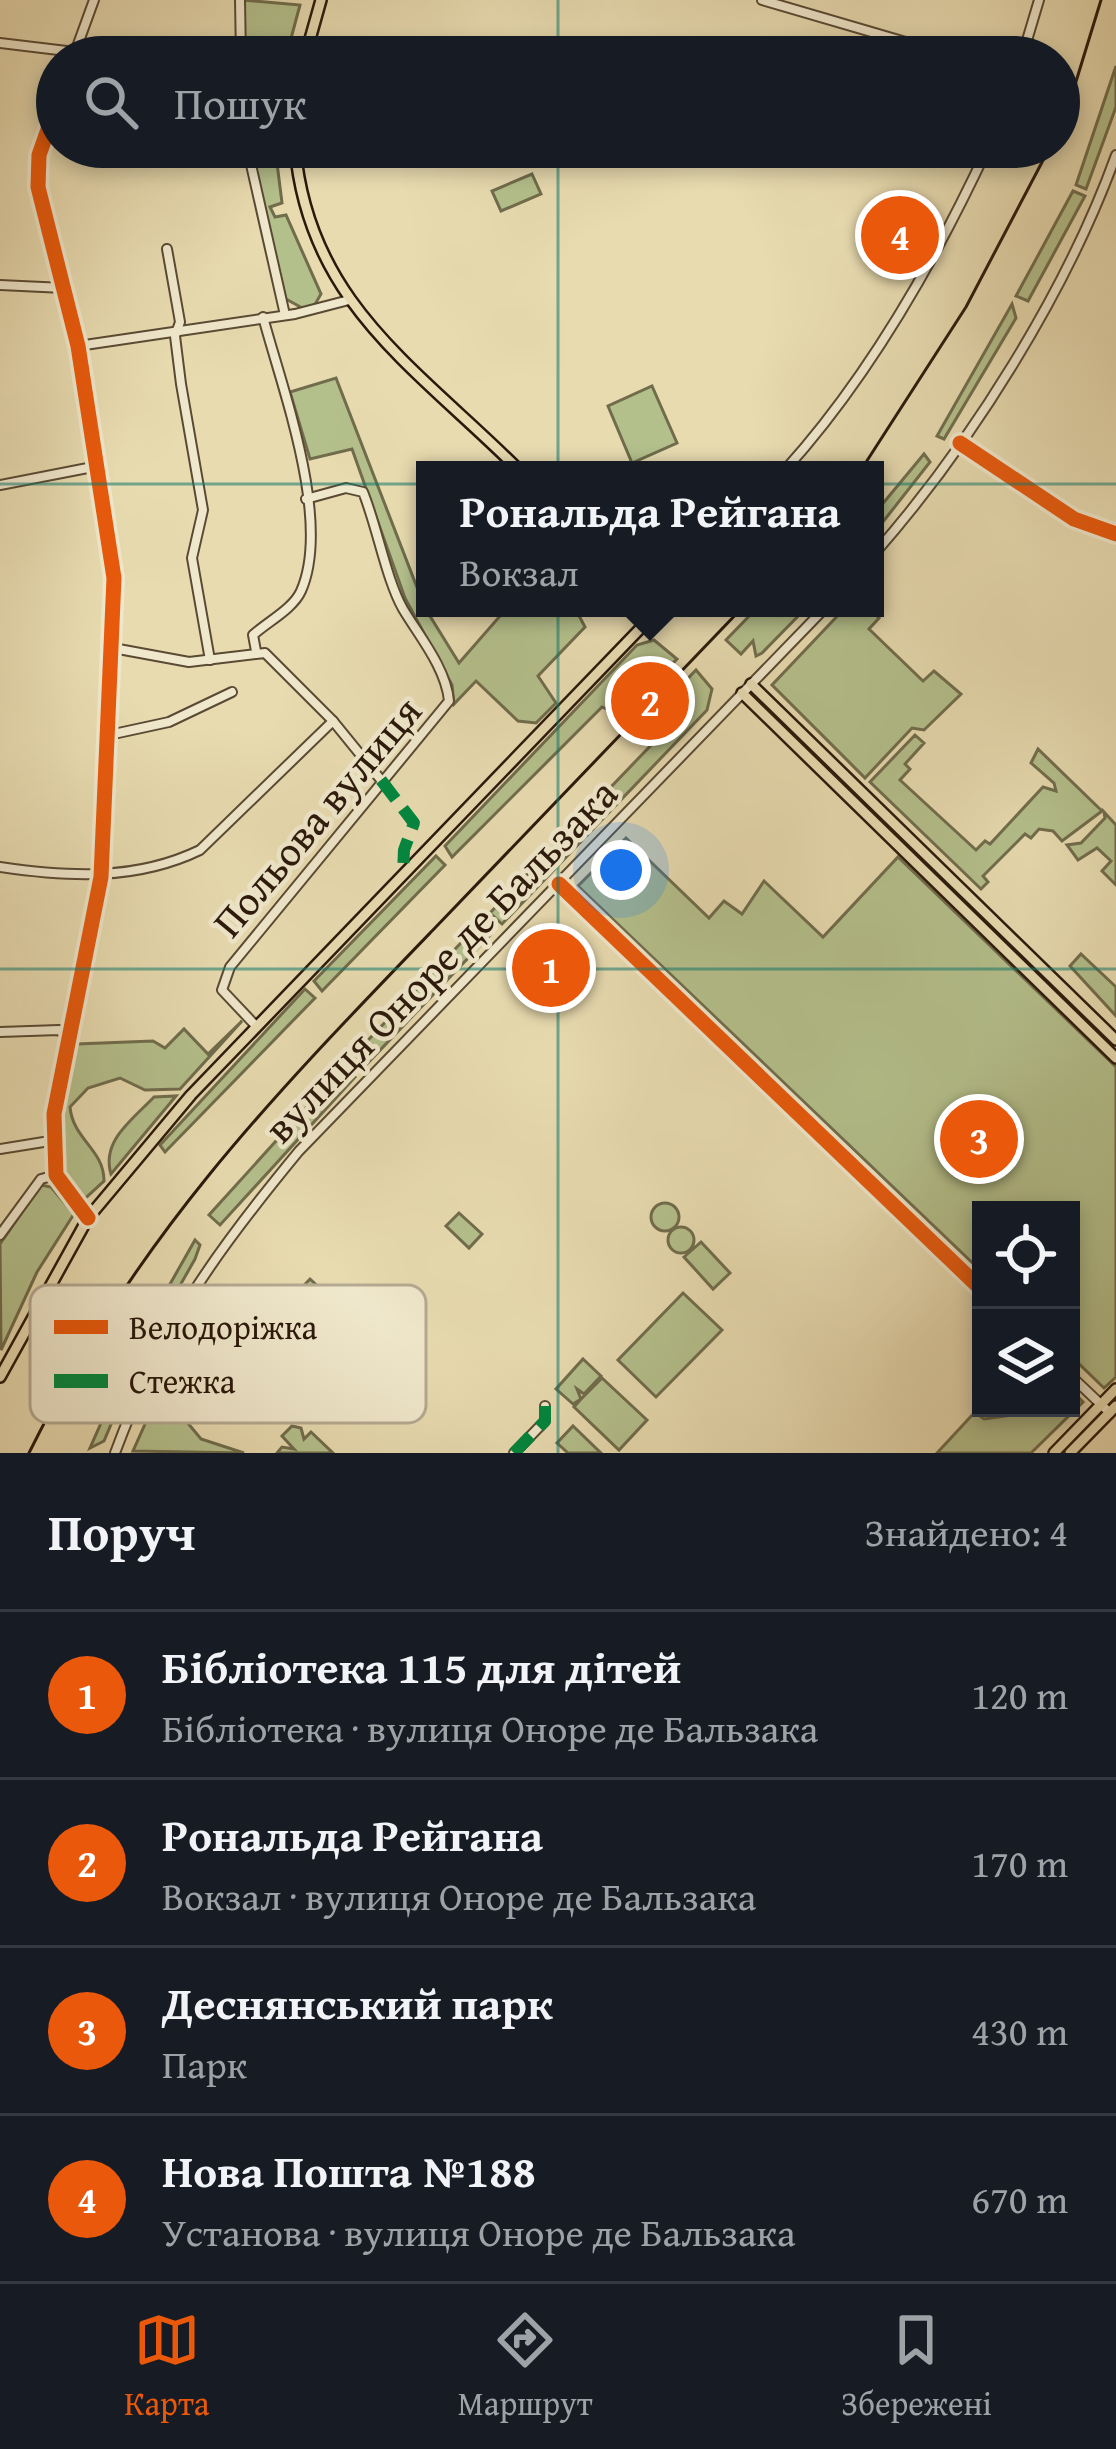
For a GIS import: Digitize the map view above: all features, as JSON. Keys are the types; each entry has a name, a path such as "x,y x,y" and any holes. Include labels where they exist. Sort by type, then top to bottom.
{"main road":[{"path":"311,36 321,0"},
{"path":"299,168 308,224 331,276 349,300 510,461"},
{"name":"вулиця Оноре де Бальзака","path":"51,1285 88,1218 256,1026 648,617"},
{"path":"747,688 1116,1040"},
{"path":"747,688 1116,1058"},
{"name":"вулиця Оноре де Бальзака","path":"0,1377 30,1323"},
{"path":"1070,1453 1109,1408 1116,1389"},
{"path":"1054,1453 1109,1408"}],"street":[{"path":"81,36 94,0"},
{"path":"240,0 241,36"},
{"path":"762,0 885,36"},
{"path":"1028,36 1039,0"},
{"path":"0,43 36,48"},
{"path":"884,541 960,443 1042,308 1094,212 1116,154"},
{"path":"37,168 78,346 114,578 101,877 54,1114 56,1175 88,1218"},
{"path":"252,168 285,315"},
{"path":"793,461 828,423 875,351 976,168"},
{"path":"167,249 203,510 192,558 210,660"},
{"path":"0,284 64,288"},
{"path":"78,346 285,315 349,300"},
{"path":"256,652 253,635 300,592 308,562 306,500 263,317"},
{"path":"960,443 1074,519 1116,534"},
{"path":"0,485 98,466"},
{"name":"Польова вулиця","path":"256,1026 222,991 230,967 381,780 447,708 448,687 417,624 403,609 363,492 346,488 306,500"},
{"name":"вулиця Оноре де Бальзака","path":"196,1285 226,1238 299,1151 816,617"},
{"path":"112,647 174,661 265,653 333,721 381,780"},
{"path":"109,735 170,722 232,692"},
{"path":"0,867 101,877 200,850 333,721"},
{"path":"559,884 972,1280"},
{"path":"0,1032 58,1030 71,1040"},
{"path":"0,1150 56,1140"},
{"path":"0,1235 40,1179 56,1175"},
{"path":"1080,1384 1109,1408"},
{"path":"514,1453 545,1420 545,1406"},
{"name":"вулиця Оноре де Бальзака","path":"115,1453 128,1423"}],"green space":[{"path":"243,0 300,5 292,36 243,36"},
{"path":"1116,66 1116,107 1086,189 1076,185"},
{"path":"254,168 278,168 282,203 270,207 275,217 286,215 321,294 314,306 304,309 286,299"},
{"path":"532,174 541,194 501,211 492,191"},
{"path":"1073,191 1085,196 1028,301 1016,296"},
{"path":"1012,304 1016,318 944,439 937,436"},
{"path":"336,378 416,585 416,617 431,617 459,663 499,617 580,617 585,627 538,676 556,703 536,723 518,721 476,681 454,704 452,685 405,598 352,449 310,459 290,392"},
{"path":"652,386 677,443 631,461 608,406"},
{"path":"924,454 930,462 884,521 884,502"},
{"path":"748,617 797,617 756,656 753,641 741,654 726,640"},
{"path":"836,617 878,617 869,629 923,681 934,671 961,694 924,730 912,728 865,778 772,685"},
{"path":"654,640 677,659 620,715 602,707 452,857 445,846 637,645"},
{"path":"696,670 712,689 707,710 502,924 490,913 680,715 665,702"},
{"path":"915,735 924,743 905,764 910,769 900,780 976,850 985,841 990,844 1043,787 1056,791 1054,783 1031,763 1038,749 1102,811 1062,841 1053,831 1039,829 1031,838 1025,834 983,876 988,882 981,889 870,782"},
{"path":"1104,812 1116,825 1116,885 1102,871 1111,861 1097,848 1078,860 1067,845 1081,843 1105,818"},
{"path":"626,838 709,918 724,901 742,914 764,881 823,937 898,857 1116,1067 1116,1377 1104,1388 1080,1365 1080,1201 972,1201 972,1262 578,886"},
{"path":"436,856 445,865 322,991 314,981"},
{"path":"479,924 491,934 362,1069 351,1058"},
{"path":"1081,954 1116,987 1116,1016 1070,966"},
{"path":"305,989 315,998 165,1152 160,1145"},
{"path":"242,1021 180,1089 145,1090 120,1078 88,1088 70,1107 103,1170 104,1181 80,1203 62,1166 59,1146 62,1104 77,1044 153,1041 165,1048 184,1029 208,1054"},
{"path":"344,1066 355,1077 220,1225 209,1215"},
{"path":"176,1096 111,1174 110,1151 120,1132 154,1097"},
{"path":"41,1185 51,1187 74,1214 30,1285 1,1350 0,1244"},
{"path":"665,1203 675,1207 679,1217 675,1227 665,1231 655,1227 651,1217 655,1207"},
{"path":"459,1213 482,1234 469,1248 446,1226"},
{"path":"681,1227 694,1240 681,1253 668,1240"},
{"path":"195,1240 200,1245 180,1285 169,1285"},
{"path":"701,1242 730,1273 713,1289 684,1257"},
{"path":"683,1293 722,1330 656,1397 618,1360"},
{"path":"583,1359 601,1376 584,1394 577,1389 581,1399 573,1404 556,1389"},
{"path":"602,1378 647,1420 619,1450 574,1407"},
{"path":"972,1415 1068,1417 1031,1453 937,1453"},
{"path":"101,1423 112,1423 104,1441 90,1448"},
{"path":"146,1423 188,1423 201,1439 244,1453 133,1451"},
{"path":"292,1426 301,1428 304,1439 311,1432 333,1453 277,1453 282,1447 294,1449 282,1436"},
{"path":"573,1426 601,1453 568,1453 557,1443"}],"tram line":[{"path":"1080,68 1101,0"},
{"path":"867,461 966,307 1039,168"},
{"path":"127,1285 261,1113 733,617"},
{"path":"29,1453 45,1423"}],"marked path":[{"path":"381,780 414,823 404,850 403,873"},
{"path":"514,1453 545,1421 545,1406"}],"cycle path":[{"path":"39,168 38,187 78,346 114,578 101,877 54,1114 56,1175 88,1218"},
{"path":"960,443 1074,519 1116,534"},
{"path":"559,884 972,1280"}],"place":[{"name":"Нова Пошта №188","path":"900,235"},
{"name":"Рональда Рейгана","path":"650,701"},
{"name":"Бібліотека 115 для дітей","path":"551,968"},
{"name":"Деснянський парк","path":"979,1139"}]}
